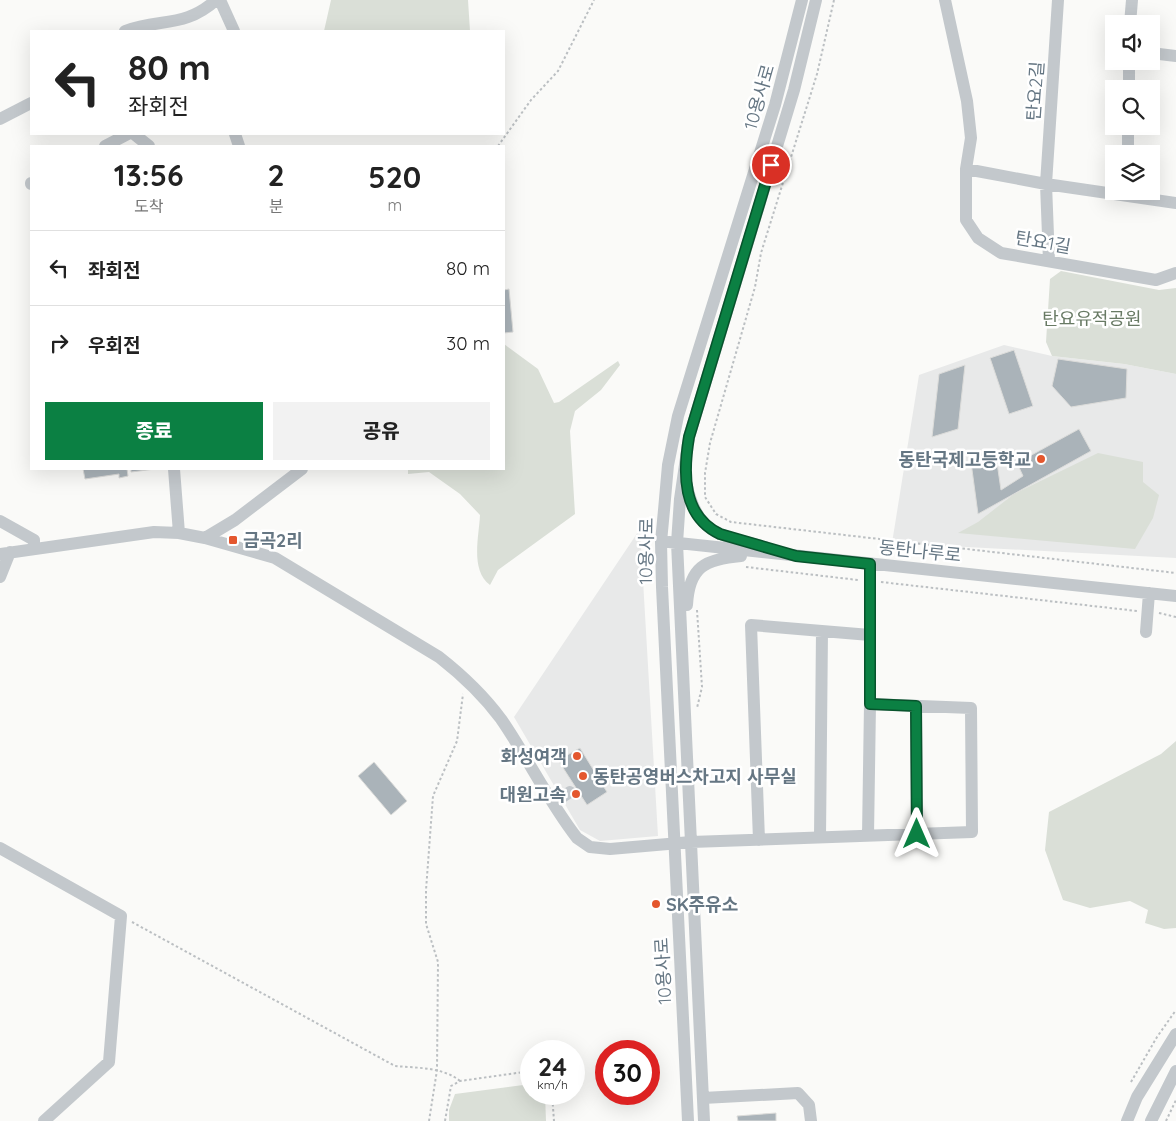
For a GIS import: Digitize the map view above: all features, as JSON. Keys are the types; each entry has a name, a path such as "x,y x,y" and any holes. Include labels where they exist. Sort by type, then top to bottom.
{"street":[{"path":"129,30 142,25 166,24 190,18 206,10 216,0"},
{"path":"220,0 234,30"},
{"name":"10용사로","path":"688,1121 661,542 668,465 678,416 775,105 802,0"},
{"name":"10용사로","path":"704,1121 677,543 685,464 694,422 794,90 816,0"},
{"name":"탄요1길","path":"945,0 967,100 970,138 966,169 966,220 978,238 1001,253 1156,280 1176,273"},
{"name":"탄요2길","path":"1049,261 1046,184 1058,0"},
{"path":"1131,15 1132,0"},
{"path":"1160,54 1176,56"},
{"path":"0,119 30,104"},
{"path":"106,145 126,135"},
{"path":"135,135 148,145"},
{"path":"966,169 1046,184 1105,191"},
{"path":"1160,200 1176,203"},
{"path":"685,464 686,481 693,508 698,517 710,529 796,556"},
{"path":"174,470 180,533"},
{"path":"205,538 236,520 301,470"},
{"path":"0,521 34,540 34,548"},
{"path":"0,577 5,553 154,532 180,533 264,554 297,570 439,657 465,680 500,719 577,838 590,847 610,849 691,842 972,832 971,708 870,704"},
{"name":"동탄나루로","path":"661,542 1176,596"},
{"path":"685,701 690,670 687,604 689,586 695,574 711,560 722,558 796,556"},
{"path":"868,836 870,564"},
{"path":"1146,632 1149,593"},
{"path":"759,840 751,625 870,635"},
{"path":"820,837 822,631"},
{"path":"916,706 917,834"},
{"path":"553,803 570,792"},
{"path":"0,848 121,916 109,1062 44,1121"},
{"path":"1128,1121 1137,1097 1176,1034"},
{"path":"1151,1121 1176,1071"},
{"path":"703,1098 798,1093 809,1105 811,1121"}],"path":[{"path":"499,145 531,100 558,71 594,0"},
{"path":"834,0 817,74 761,253 756,287 717,416 705,473 704,488 708,503 716,514 731,522 1176,573"},
{"path":"429,1121 437,1070 438,962 426,924 426,890 432,805 433,796 457,741 465,680"},
{"path":"121,916 395,1066 437,1070 452,1074 460,1081"},
{"path":"446,1121 451,1086 460,1081 520,1073"},
{"path":"1166,1121 1176,1100"},
{"path":"553,1105 554,1121"}],"shaded area":[{"name":"동탄국제고등학교","path":"1004,345 1052,356 1124,364 1176,374 1176,558 892,543 919,375"},
{"path":"640,529 658,836 600,841 580,830 514,717"}],"green space":[{"path":"331,0 468,0 470,30 324,30"},
{"name":"탄요유적공원","path":"1061,271 1159,290 1176,288 1176,374 1124,364 1052,356 1046,342 1050,279"},
{"path":"505,345 538,369 554,403 559,402 618,361 620,365 601,390 575,411 570,431 575,514 498,570 490,585 484,579 478,562 477,543 480,515 460,494 429,472 408,474 408,470 505,470"},
{"path":"1098,453 1143,462 1143,482 1159,495 1153,518 1135,549 958,533 978,522 1014,494"},
{"path":"1176,741 1176,928 1164,929 1145,923 1148,910 1130,901 1090,908 1063,900 1045,850 1049,812 1161,754"},
{"path":"520,1085 520,1105 545,1105 546,1121 449,1121 449,1110 455,1094"}],"building":[{"path":"509,289 513,332 505,333 505,290"},
{"path":"1014,350 1033,406 1009,414 990,358"},
{"path":"1058,359 1127,369 1126,398 1071,407 1052,386"},
{"path":"965,365 958,429 932,437 939,374"},
{"path":"1079,429 1091,451 978,514 970,455 995,449 1001,490 1023,476 1017,463"},
{"path":"83,470 127,470 128,476 119,478 119,474 85,479"},
{"path":"131,470 147,470 131,472"},
{"name":"동탄공영버스차고지 사무실","path":"580,748 607,792 587,805 558,760"},
{"path":"374,762 407,801 391,815 358,776"},
{"path":"776,1113 776,1121 738,1121 737,1116"}],"place":[{"name":"동탄국제고등학교","path":"1041,459"},
{"name":"금곡2리","path":"233,540"},
{"name":"화성여객","path":"577,756"},
{"name":"동탄공영버스차고지 사무실","path":"583,776"},
{"name":"대원고속","path":"576,794"},
{"name":"SK주유소","path":"656,904"}],"route":[{"path":"771,165 689,437 685,464 689,496 698,517 710,529 720,534 796,556 870,564 870,704 916,706 917,834"}]}
